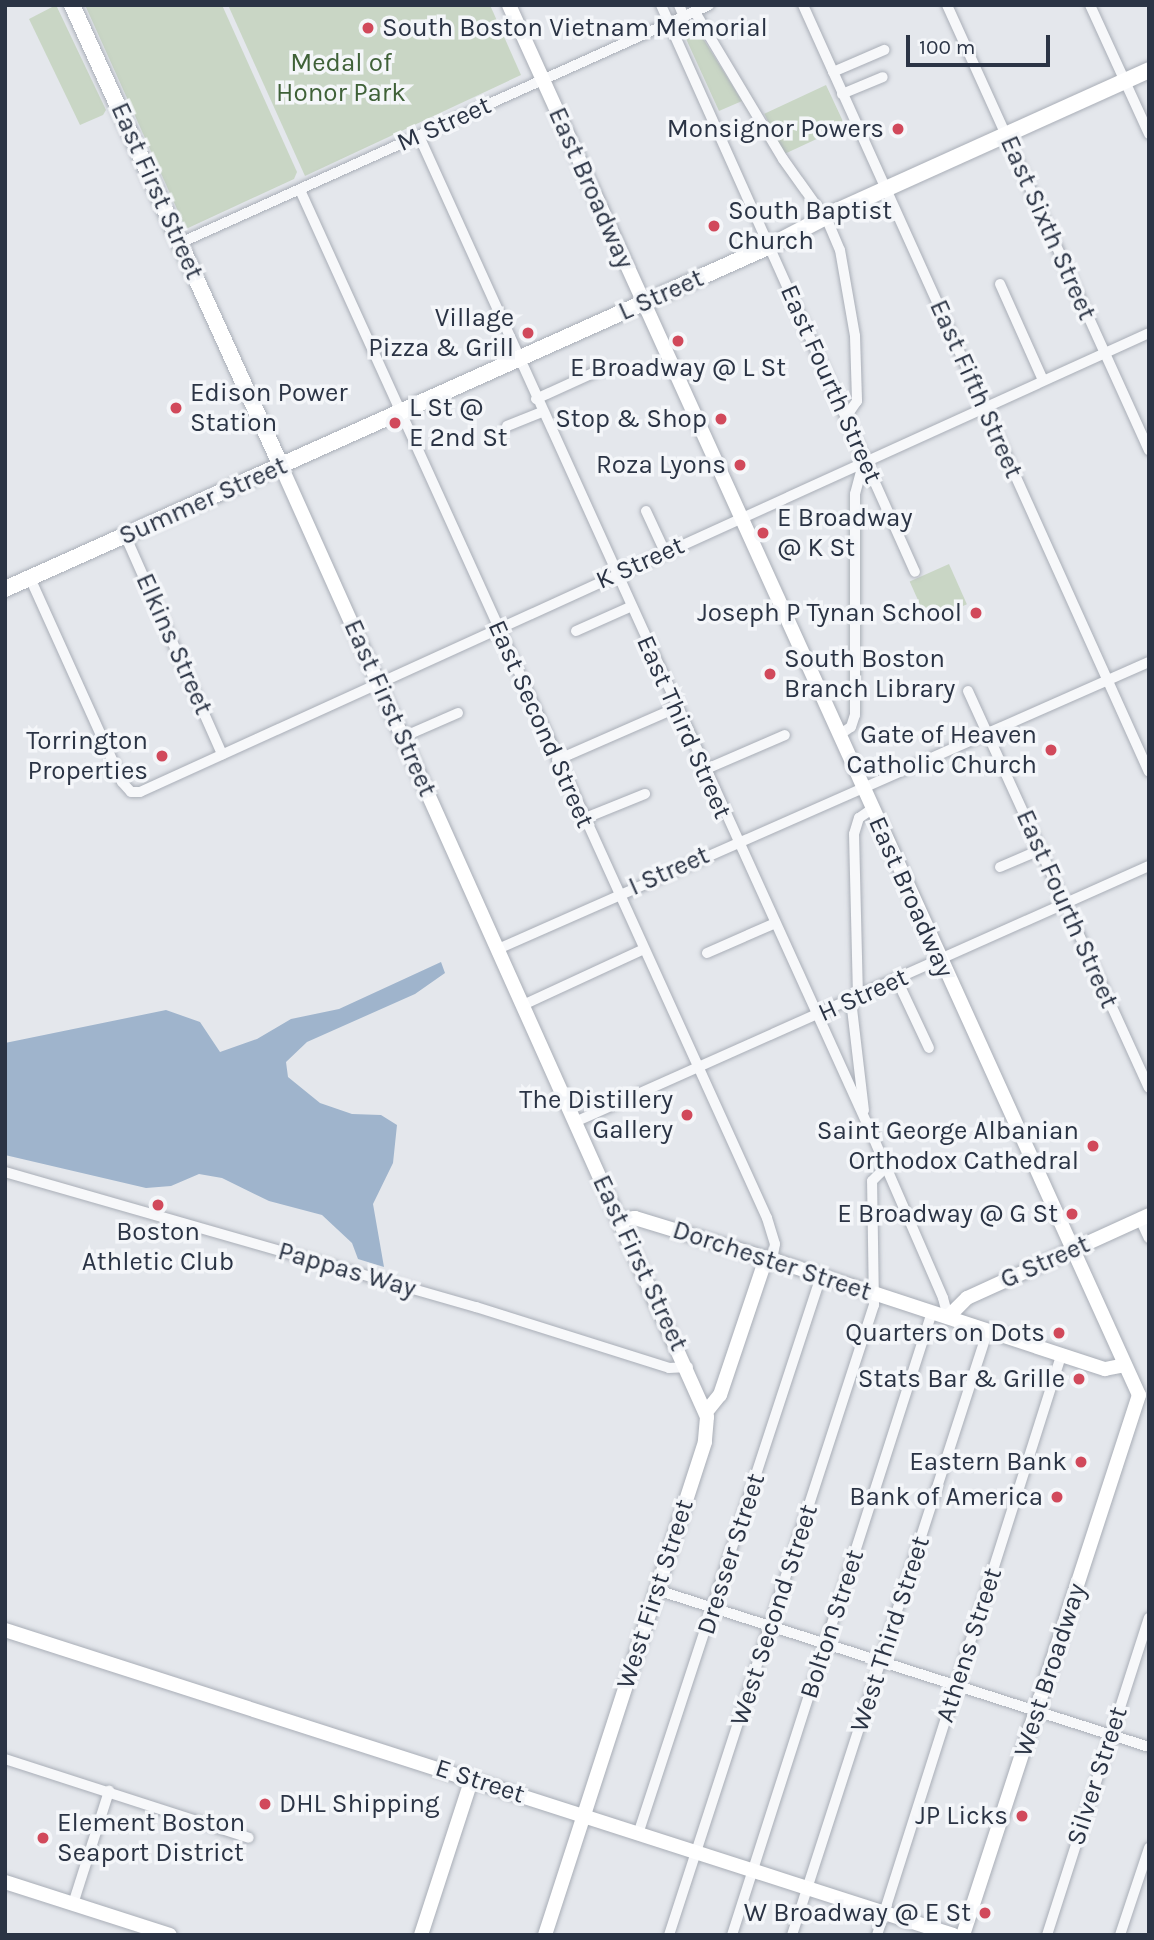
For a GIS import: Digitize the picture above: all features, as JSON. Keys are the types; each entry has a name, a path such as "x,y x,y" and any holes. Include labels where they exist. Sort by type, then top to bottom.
{"main road":[{"name":"East First Street","path":"72,5 706,1412"},
{"name":"East Broadway","path":"509,5 1143,1407"},
{"name":"L Street","path":"400,411 770,246 825,217 1149,70"},
{"name":"Summer Street","path":"5,589 400,411"},
{"name":"G Street","path":"948,1317 967,1298 1144,1217"},
{"name":"Dorchester Street","path":"619,1220 635,1218 769,1259 948,1317 987,1333 1105,1369 1125,1365"},
{"name":"West First Street","path":"545,1935 705,1443 706,1412 715,1405 723,1387 769,1259"},
{"name":"West Broadway","path":"963,1935 1037,1710 1143,1407"},
{"name":"E Street","path":"5,1630 953,1935"},
{"path":"421,1935 472,1779"},
{"path":"5,1882 170,1935"}],"street":[{"name":"East Fourth Street","path":"661,5 915,572"},
{"path":"679,5 684,16"},
{"name":"M Street","path":"180,243 709,5"},
{"name":"East Fifth Street","path":"803,5 1149,772"},
{"name":"East Sixth Street","path":"947,5 1149,450"},
{"path":"1090,5 1149,134"},
{"path":"695,12 783,159 825,217 842,258 853,309 857,397 853,412 846,417"},
{"path":"833,72 884,50"},
{"path":"842,94 883,77"},
{"name":"East Third Street","path":"419,136 773,924 870,1130 943,1297 948,1317"},
{"name":"East Second Street","path":"300,190 696,1069 767,1218 775,1244 769,1259"},
{"path":"1000,284 1042,380"},
{"name":"K Street","path":"30,578 122,782 131,792 222,754 1149,333"},
{"path":"536,399 604,368"},
{"path":"507,426 542,412"},
{"path":"839,735 851,727 855,715 855,494 864,461"},
{"path":"646,511 665,552"},
{"name":"Elkins Street","path":"125,535 222,754"},
{"path":"576,631 630,607"},
{"name":"I Street","path":"498,948 736,841 1149,662"},
{"name":"East Fourth Street","path":"968,691 1149,1088"},
{"path":"557,760 676,708"},
{"path":"403,737 458,713"},
{"path":"704,770 785,734"},
{"path":"583,819 645,794"},
{"path":"870,1130 854,998 854,834 859,818 872,809"},
{"path":"1000,867 1040,850"},
{"name":"H Street","path":"575,1122 1149,866"},
{"path":"707,953 773,924"},
{"path":"523,1005 642,950"},
{"path":"897,980 929,1048"},
{"path":"877,1294 872,1181 886,1167"},
{"name":"Pappas Way","path":"5,1172 488,1310 668,1368 688,1367"},
{"path":"1144,1217 1149,1238"},
{"name":"Dresser Street","path":"639,1832 821,1276"},
{"name":"West Second Street","path":"669,1935 877,1294"},
{"name":"Bolton Street","path":"732,1935 932,1312"},
{"name":"West Third Street","path":"792,1935 987,1333"},
{"name":"Athens Street","path":"877,1935 1061,1356"},
{"path":"657,1590 1149,1748"},
{"name":"Silver Street","path":"1047,1935 1149,1618"},
{"path":"5,1759 249,1838"},
{"path":"73,1903 109,1791"},
{"path":"1120,1935 1149,1848"}],"green space":[{"path":"56,5 106,110 103,115 80,125 29,19"},
{"path":"85,5 222,5 297,172 294,179 186,229"},
{"name":"Medal of Honor Park","path":"228,5 490,5 521,75 305,176"},
{"path":"694,24 742,101 719,111 682,30"},
{"path":"826,85 845,126 783,155 764,114"},
{"path":"949,564 967,604 928,622 910,581"}],"water":[{"path":"441,962 445,973 415,994 307,1042 286,1062 288,1077 320,1103 352,1114 381,1115 397,1125 393,1163 373,1204 384,1267 358,1259 352,1243 322,1215 269,1201 222,1178 199,1174 171,1186 146,1188 5,1155 5,1043 166,1010 200,1022 220,1052 257,1039 291,1019 339,1009"}],"place":[{"name":"South Boston Vietnam Memorial","path":"368,28"},
{"name":"Monsignor Powers","path":"898,129"},
{"name":"South Baptist Church","path":"714,226"},
{"name":"Village Pizza & Grill","path":"528,333"},
{"name":"E Broadway @ L St","path":"678,341"},
{"name":"Edison Power Station","path":"176,408"},
{"name":"Stop & Shop","path":"721,419"},
{"name":"L St @ E 2nd St","path":"395,423"},
{"name":"Roza Lyons","path":"740,465"},
{"name":"E Broadway @ K St","path":"763,533"},
{"name":"Joseph P Tynan School","path":"976,613"},
{"name":"South Boston Branch Library","path":"770,674"},
{"name":"Gate of Heaven Catholic Church","path":"1051,750"},
{"name":"Torrington Properties","path":"162,756"},
{"name":"The Distillery Gallery","path":"687,1115"},
{"name":"Saint George Albanian Orthodox Cathedral","path":"1093,1146"},
{"name":"Boston Athletic Club","path":"158,1205"},
{"name":"E Broadway @ G St","path":"1072,1214"},
{"name":"Quarters on Dots","path":"1059,1333"},
{"name":"Stats Bar & Grille","path":"1079,1379"},
{"name":"Eastern Bank","path":"1081,1462"},
{"name":"Bank of America","path":"1057,1497"},
{"name":"DHL Shipping","path":"265,1804"},
{"name":"JP Licks","path":"1022,1816"},
{"name":"Element Boston Seaport District","path":"43,1838"},
{"name":"W Broadway @ E St","path":"985,1913"}]}
